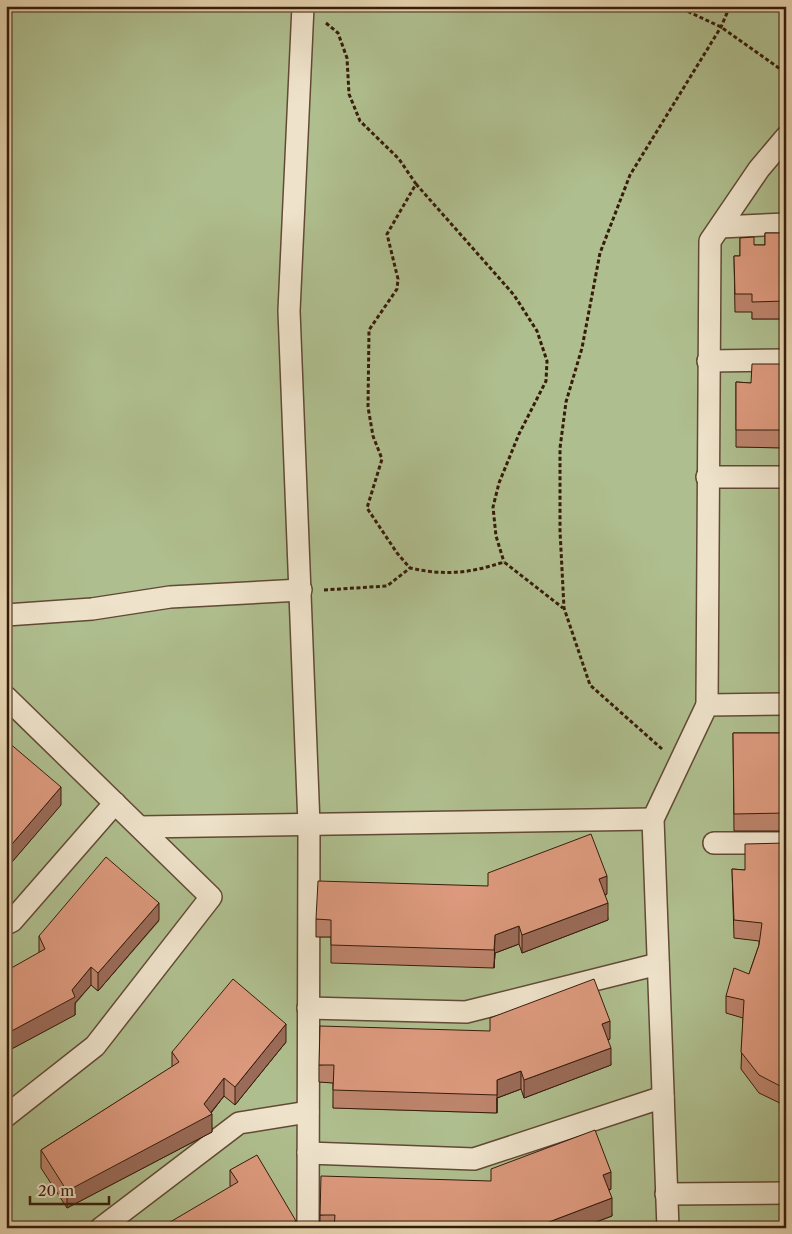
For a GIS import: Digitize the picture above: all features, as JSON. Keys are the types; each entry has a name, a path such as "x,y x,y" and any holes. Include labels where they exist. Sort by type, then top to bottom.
{"street":[{"path":"304,6 289,311 309,825 308,1228"},
{"path":"668,1228 653,819 707,704 710,242 759,169 786,137"},
{"path":"720,227 786,224"},
{"path":"708,361 786,360"},
{"path":"707,477 786,477"},
{"path":"6,615 92,609 170,597 301,590"},
{"path":"6,1116 95,1046 211,898 140,827 9,704"},
{"path":"707,704 786,704"},
{"path":"6,924 12,921 115,803"},
{"path":"140,827 653,819"},
{"path":"714,843 786,843"},
{"path":"308,1008 466,1012 658,964"},
{"path":"308,1153 474,1159 663,1097"},
{"path":"101,1228 239,1123 308,1112"},
{"path":"666,1194 786,1193"}],"path":[{"path":"676,6 721,27 786,73"},
{"path":"679,765 590,685 564,608 560,531 560,448 566,402 582,348 600,253 630,175 721,27 730,6"},
{"path":"324,21 338,33 347,58 349,94 360,121 398,159 416,184 514,295 538,331 547,361 546,382 519,434 499,482 493,507 496,536 504,562 564,608"},
{"path":"416,184 387,234 398,279 396,289 369,330 368,407 373,436 382,459 368,508 396,553 410,568 436,574 474,572 504,562"},
{"path":"301,590 355,590 387,586 410,568"}],"green space":[{"path":"6,6 786,6 786,250 752,312 752,319 786,319 786,382 736,447 786,448 786,1228 580,1228 603,1192 611,1189 491,1186 320,1228 6,1228 6,1052 75,1015 72,1008 91,985 98,991 159,921 39,954 6,989 6,869 61,805 6,762","holes":["488,891 607,894 519,944 495,953 494,967 331,937 317,937","491,1036 610,1039 602,1042 524,1097 521,1089 497,1098 496,1113 333,1108 334,1083 320,1082","286,1042 235,1104 224,1096 204,1122 172,1070"]}],"building":[{"path":"765,233 786,233 786,301 752,302 752,294 735,294 734,256 740,256 740,238 754,237 754,245 765,245"},
{"path":"752,364 786,364 786,430 736,430 736,382 751,383"},
{"path":"733,733 786,733 786,813 734,814"},
{"path":"8,742 61,787 6,851 6,744"},
{"path":"591,834 607,876 599,879 608,903 522,935 519,926 495,935 494,950 331,945 331,920 316,919 318,881 488,886 488,873"},
{"path":"786,843 786,1089 759,1075 741,1052 744,1000 726,996 734,968 749,974 759,945 762,923 734,920 732,869 745,870 745,844"},
{"path":"106,857 159,903 98,973 91,967 72,990 75,997 6,1034 6,971 45,949 39,936"},
{"path":"233,979 286,1024 235,1087 224,1078 204,1104 212,1114 67,1191 41,1150 179,1062 172,1052"},
{"path":"594,979 610,1021 602,1024 611,1048 524,1080 521,1071 497,1080 497,1095 333,1090 334,1065 319,1065 320,1026 490,1031 490,1018"},
{"path":"595,1130 611,1172 603,1175 612,1198 533,1228 524,1228 522,1222 505,1228 334,1228 335,1215 320,1215 321,1176 491,1181 491,1169"},
{"path":"257,1155 296,1221 284,1228 160,1228 238,1182 230,1170"}]}
